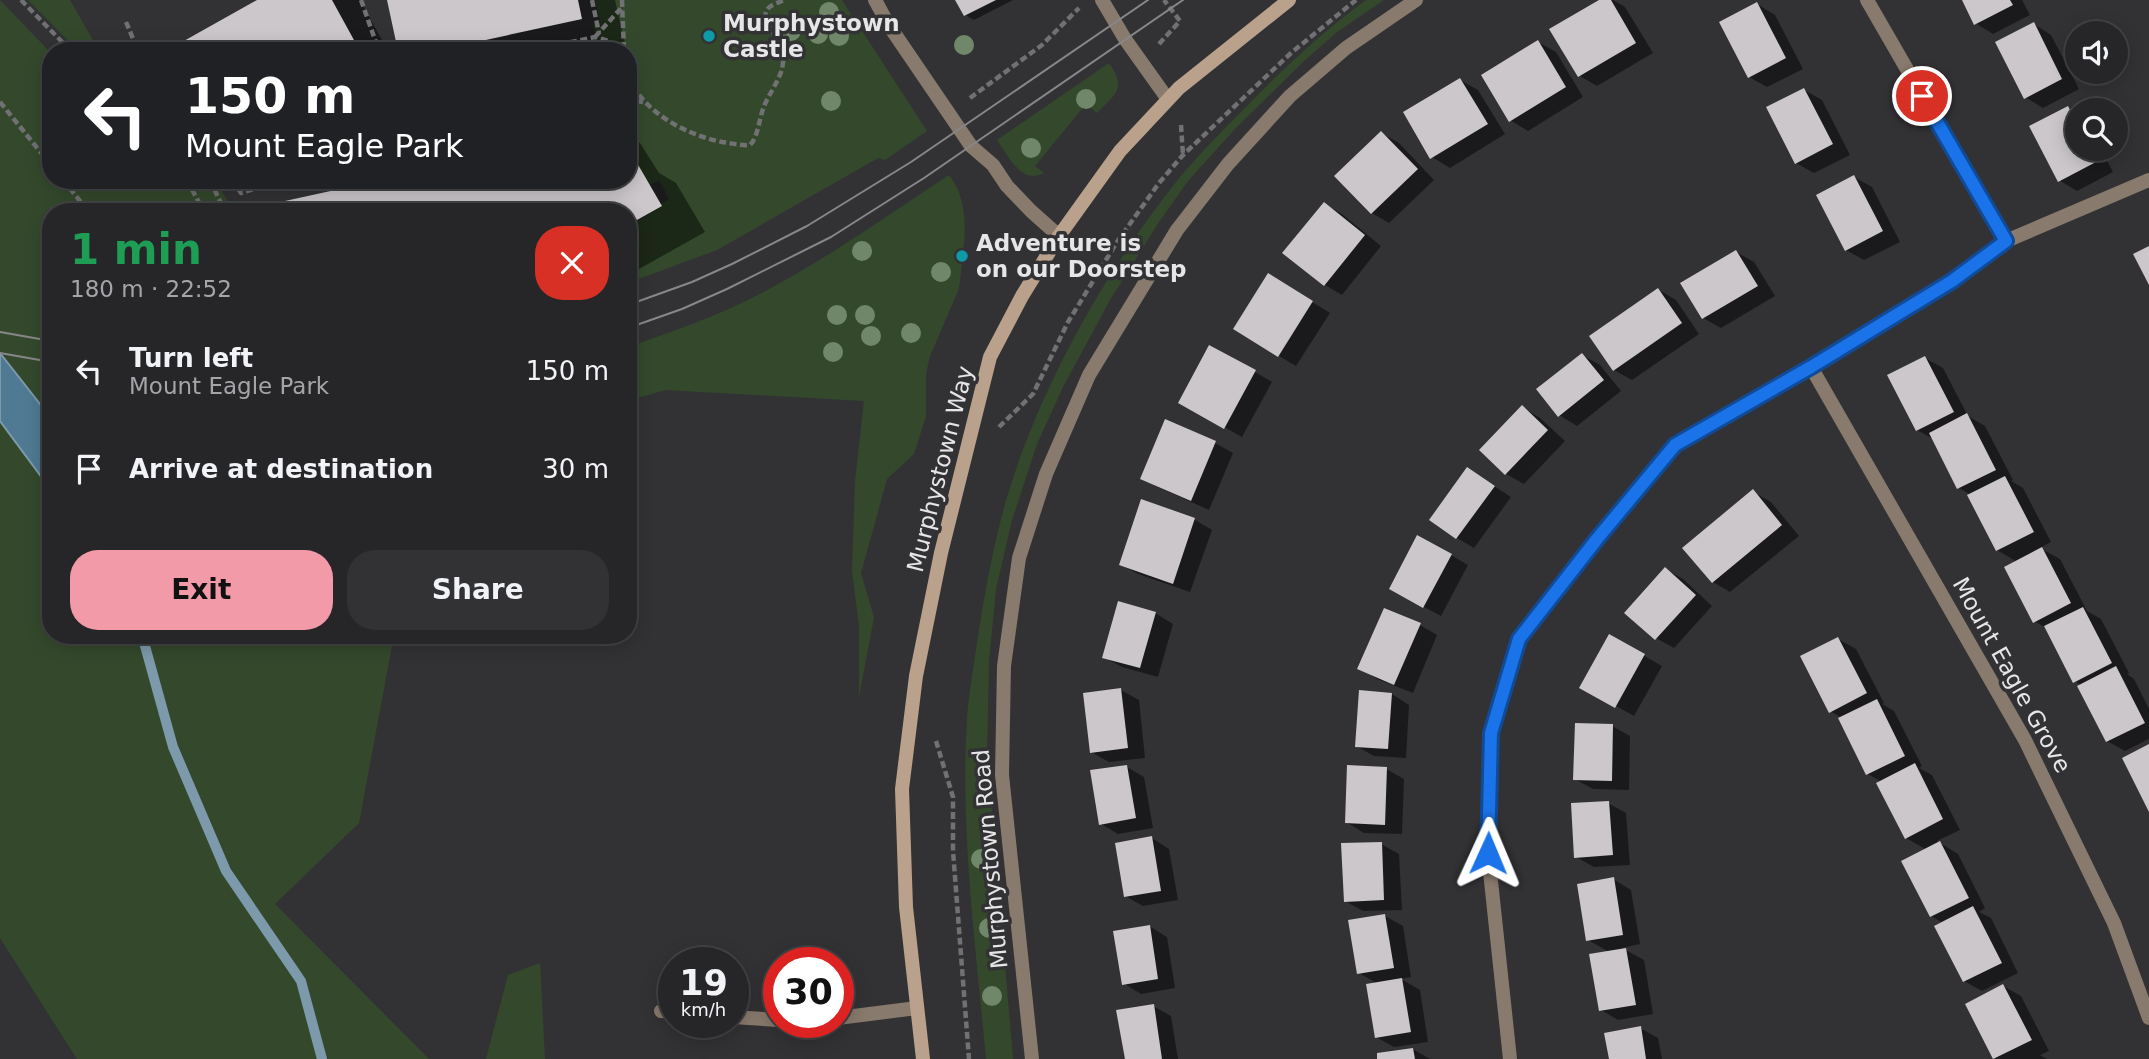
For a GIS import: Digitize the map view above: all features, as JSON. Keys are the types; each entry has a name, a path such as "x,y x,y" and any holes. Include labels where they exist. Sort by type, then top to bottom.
{"street":[{"path":"875,0 888,24 971,146 993,165 1007,186 1031,211 1059,236"},
{"path":"1102,0 1167,99"},
{"name":"Murphystown Way","path":"923,1059 906,907 902,789 916,676 941,553 990,357 1022,296 1059,236 1120,151 1167,99 1289,0"},
{"name":"Murphystown Road","path":"1031,1059 1002,775 1004,666 1019,558 1046,474 1096,363 1177,230 1228,164 1290,96 1346,48 1416,0"},
{"path":"1867,0 2006,241"},
{"path":"1510,1059 1488,853 1491,733 1519,639 1675,445 1811,367 1952,281 2006,241 2149,180"},
{"name":"Mount Eagle Grove","path":"1811,367 2025,740 2114,923 2149,1018"},
{"path":"854,1016 917,1008"}],"path":[{"path":"21,0 62,42"},
{"path":"361,0 376,42"},
{"path":"592,0 597,35"},
{"path":"637,93 653,110 691,133 745,146 753,143 766,100 782,68 784,55 765,16 766,10 784,0"},
{"path":"947,111 975,95 1042,45 1087,0"},
{"path":"1141,62 1180,21 1164,0"},
{"path":"1033,394 1068,322 1117,242 1159,183 1183,155 1291,53 1356,0"},
{"path":"572,42 597,35 623,3"},
{"path":"623,3 623,42"},
{"path":"127,22 134,42"},
{"path":"597,35 610,42"},
{"path":"637,101 644,102"},
{"path":"0,102 42,154"},
{"path":"70,189 82,203"},
{"path":"238,189 241,193 253,189"},
{"path":"953,797 953,851 969,1059"}],"green space":[{"path":"0,0 42,44 42,189 220,189 229,203 42,203 42,644 392,644 359,823 275,904 429,1059 77,1059 0,938"},
{"path":"28,0 70,0 94,42 69,42"},
{"path":"595,0 842,0 927,131 885,160 879,158 871,162 717,250 637,280 637,221 660,208 659,205 669,199 659,180 649,185 637,163 637,42 597,42 593,24 600,22"},
{"path":"1366,0 1384,0 1337,32 1303,62 1235,129 1188,181 1110,300 1063,387 1037,444 1012,520 996,589 989,661 987,754 1013,1059 986,1059 967,847 967,719 988,578 1014,474 1031,429 1073,339 1151,214 1216,137 1267,86 1322,35"},
{"path":"1109,63 1118,85 1114,95 1097,113 1086,104 1035,166 1044,173 1028,175 1016,167 997,140"},
{"path":"949,175 961,200 965,227 958,291 930,356 926,374 926,416 914,454 887,479 861,573 874,617 859,697 859,626 852,571 855,481 864,401 665,390 637,398 637,344 710,317 758,295 879,222"},
{"path":"540,963 545,1059 486,1059 508,975"}],"water":[{"path":"0,353 42,407 42,478 0,421"}],"building":[{"path":"257,0 332,0 355,42 182,42"},
{"path":"387,0 578,0 582,19 476,42 396,42"},
{"path":"955,0 996,0 964,16"},
{"path":"1599,0 1611,0 1636,43 1578,77 1549,29"},
{"path":"1962,0 2010,0 2013,5 1974,25"},
{"path":"1757,2 1786,58 1748,78 1719,22"},
{"path":"2034,22 2062,79 2024,99 1995,42"},
{"path":"1538,40 1566,87 1509,122 1481,75"},
{"path":"1460,78 1488,124 1430,159 1403,112"},
{"path":"1804,88 1833,144 1795,164 1766,107"},
{"path":"2065,108 2065,161 2096,162 2058,182 2029,126"},
{"path":"1381,131 1418,169 1371,214 1334,176"},
{"path":"637,163 662,206 637,220 637,203 276,203 340,189 637,189"},
{"path":"1854,175 1883,231 1845,251 1816,195"},
{"path":"1324,202 1365,235 1324,286 1282,253"},
{"path":"2149,246 2149,285 2133,254"},
{"path":"1736,250 1758,286 1702,319 1680,283"},
{"path":"1268,273 1313,301 1278,357 1233,329"},
{"path":"1658,288 1682,323 1613,371 1589,336"},
{"path":"1209,345 1256,370 1224,429 1178,403"},
{"path":"1582,353 1604,380 1558,417 1536,389"},
{"path":"1925,356 1954,412 1916,431 1887,375"},
{"path":"1522,405 1548,430 1505,475 1479,450"},
{"path":"1967,413 1996,470 1957,489 1929,433"},
{"path":"1165,419 1216,441 1191,501 1140,479"},
{"path":"1467,467 1495,486 1456,539 1429,520"},
{"path":"2005,476 2034,532 1996,551 1967,495"},
{"path":"1753,489 1782,525 1712,583 1682,548"},
{"path":"1141,499 1195,518 1173,584 1119,565"},
{"path":"1417,535 1452,554 1423,608 1389,589"},
{"path":"2042,547 2071,603 2033,623 2004,567"},
{"path":"1665,567 1696,595 1655,640 1624,613"},
{"path":"1118,601 1156,612 1140,668 1102,658"},
{"path":"2083,607 2112,663 2073,683 2044,626"},
{"path":"1384,608 1421,623 1394,685 1357,669"},
{"path":"1609,634 1645,654 1615,708 1579,688"},
{"path":"1838,637 1867,693 1829,713 1800,656"},
{"path":"2116,666 2145,723 2106,742 2077,686"},
{"path":"1121,688 1128,748 1090,753 1083,693"},
{"path":"1359,690 1392,693 1388,749 1355,747"},
{"path":"1877,699 1905,756 1866,775 1838,718"},
{"path":"1575,723 1613,724 1612,781 1573,780"},
{"path":"2149,744 2149,812 2122,758"},
{"path":"1915,763 1943,819 1905,839 1876,783"},
{"path":"1127,765 1136,818 1099,825 1090,770"},
{"path":"1347,765 1387,767 1385,825 1345,823"},
{"path":"1609,801 1613,855 1574,858 1571,803"},
{"path":"1152,836 1161,891 1124,897 1115,843"},
{"path":"1940,841 1969,898 1930,917 1901,861"},
{"path":"1382,842 1384,900 1344,902 1341,843"},
{"path":"1614,877 1623,935 1586,941 1577,884"},
{"path":"1973,906 2002,963 1963,982 1934,926"},
{"path":"1385,914 1394,968 1357,974 1348,920"},
{"path":"1150,925 1158,979 1122,985 1113,931"},
{"path":"1626,948 1636,1005 1599,1011 1589,954"},
{"path":"1402,978 1411,1032 1375,1038 1366,984"},
{"path":"2003,984 2032,1040 1993,1059 1965,1004"},
{"path":"1154,1004 1162,1059 1125,1059 1116,1010"},
{"path":"1641,1026 1646,1059 1609,1059 1604,1033"},
{"path":"1413,1048 1415,1059 1377,1059 1377,1053"}],"waterway":[{"path":"144,644 173,747 226,871 301,981 322,1059"}],"tram line":[{"path":"637,302 692,282 807,226 911,162 1148,0"},
{"path":"637,325 727,289 831,237 924,178 1183,0"},
{"path":"0,332 42,339"},
{"path":"0,353 42,360"}],"place":[{"name":"Murphystown Castle","path":"709,36"},
{"name":"Adventure is on our Doorstep","path":"962,256"}],"route":[{"path":"1488,853 1491,733 1519,639 1675,445 1811,367 1952,281 2006,241 1922,96"}]}
